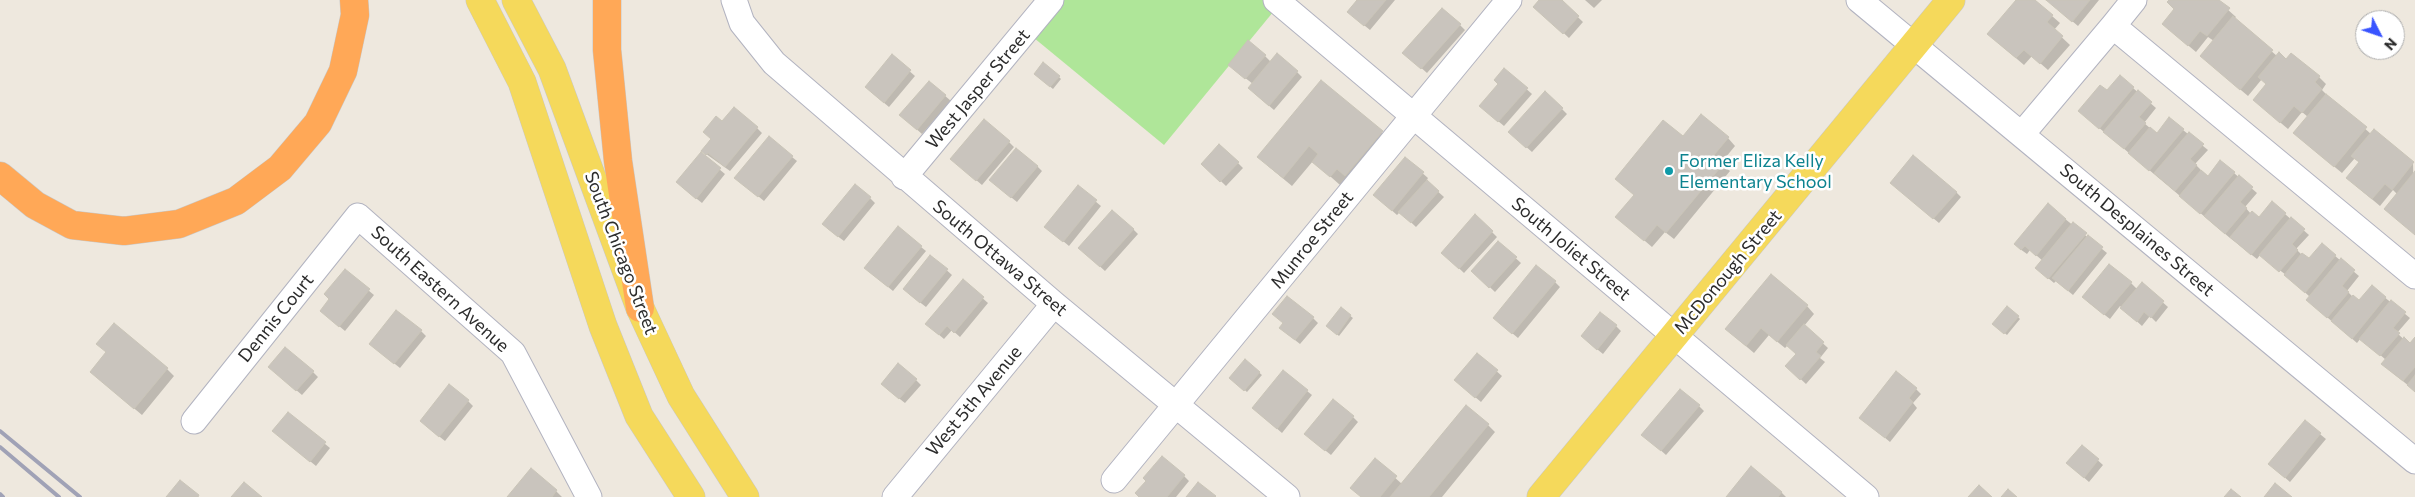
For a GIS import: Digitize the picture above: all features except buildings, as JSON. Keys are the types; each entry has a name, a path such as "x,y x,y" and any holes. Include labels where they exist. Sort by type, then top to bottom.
{"highway":[{"path":"0,176 35,206 72,225 124,231 179,224 236,201 280,168 318,123 343,71 355,16 354,0"},
{"path":"607,0 607,50 618,161 640,308"}],"main road":[{"name":"South Chicago Street","path":"480,0 522,82 603,326 639,416 691,497"},
{"name":"South Chicago Street","path":"516,0 552,69 640,308 681,396 745,497"},
{"name":"McDonough Street","path":"1541,497 1951,0"}],"street":[{"name":"South Ottawa Street","path":"734,0 742,23 774,63 904,177 1054,304 1287,497"},
{"name":"West Jasper Street","path":"904,177 1052,0"},
{"name":"South Joliet Street","path":"1276,0 1866,497"},
{"name":"Munroe Street","path":"1114,480 1509,0"},
{"name":"South Desplaines Street","path":"1859,0 2415,461"},
{"path":"2022,134 2134,0"},
{"path":"2113,26 2415,276"},
{"name":"Dennis Court","path":"194,420 358,216"},
{"name":"South Eastern Avenue","path":"358,216 513,353 589,497"},
{"name":"West 5th Avenue","path":"895,497 1054,304"}],"green space":[{"path":"1055,0 1271,0 1278,6 1164,145 1028,33"}],"railway":[{"path":"0,431 80,497"},
{"path":"0,447 59,497"},
{"path":"0,494 3,497"}],"place":[{"name":"Former Eliza Kelly Elementary School","path":"1669,171"}]}
